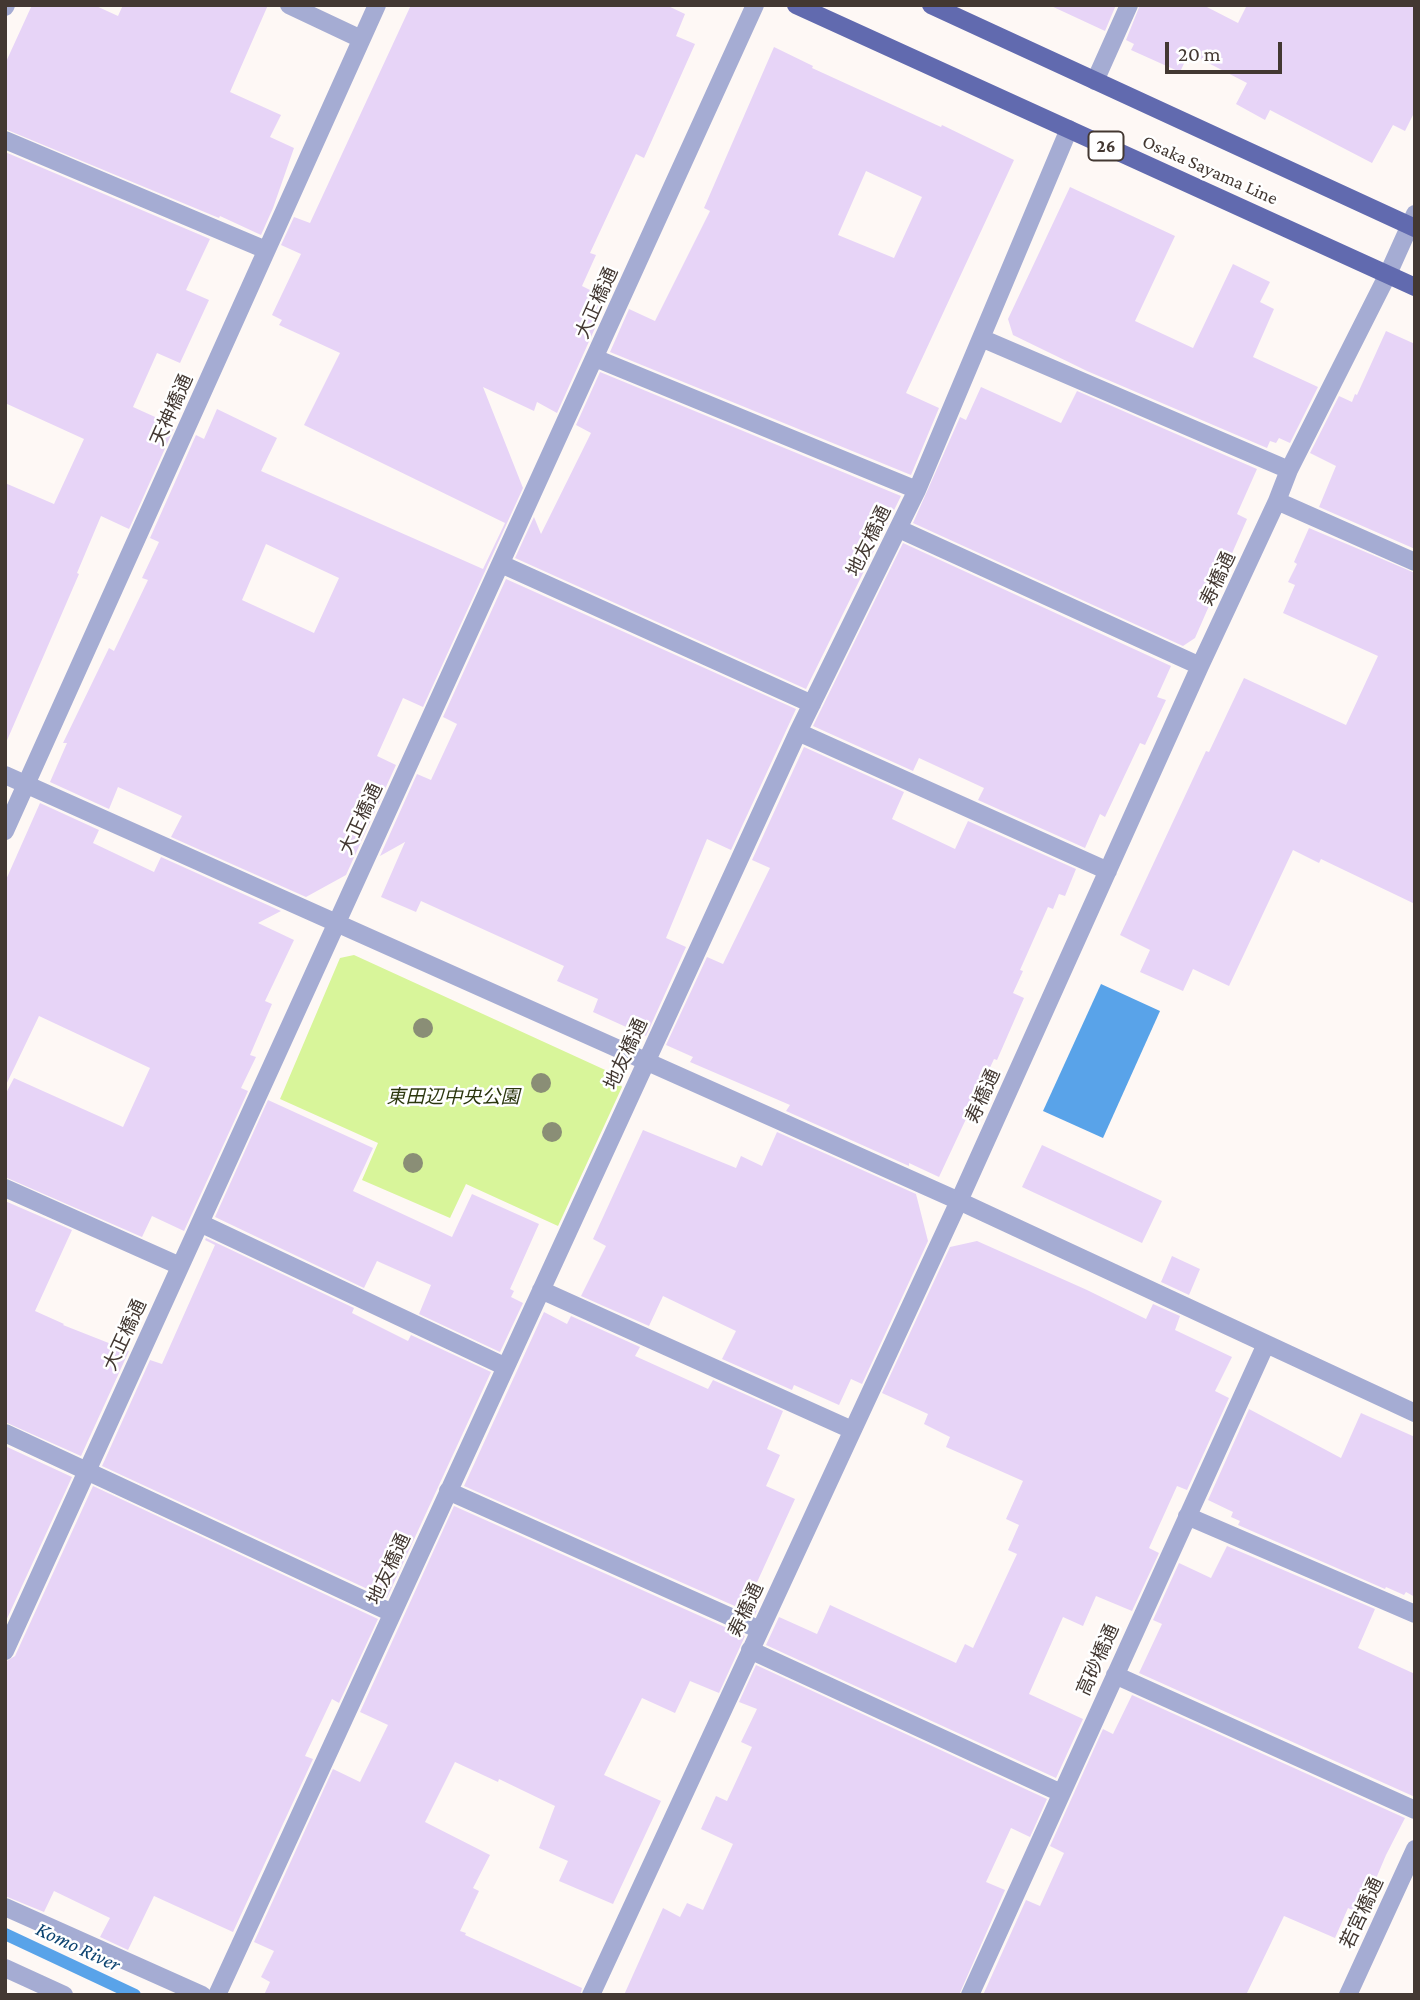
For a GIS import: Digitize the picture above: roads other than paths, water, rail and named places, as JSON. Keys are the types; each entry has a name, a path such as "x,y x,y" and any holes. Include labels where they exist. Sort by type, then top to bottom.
{"main road":[{"name":"Osaka Sayama Line","path":"796,5 1415,287"},
{"name":"Osaka Sayama Line","path":"931,5 1413,223"}],"street":[{"path":"289,5 361,39"},
{"name":"天神橋通","path":"5,831 377,5"},
{"name":"大正橋通","path":"5,1651 755,5"},
{"path":"1095,81 1129,5"},
{"name":"地友橋通","path":"217,1995 811,704 917,490 1069,130"},
{"path":"5,140 266,250"},
{"name":"寿橋通","path":"591,1995 959,1201 1289,470 1413,223"},
{"path":"981,338 1289,470"},
{"path":"595,358 917,490"},
{"path":"1277,501 1415,562"},
{"path":"899,529 1200,666"},
{"path":"501,564 811,704"},
{"path":"798,732 1108,870"},
{"path":"5,775 959,1201 1415,1413"},
{"path":"5,1188 180,1266"},
{"path":"200,1223 506,1367"},
{"path":"541,1290 852,1430"},
{"name":"高砂橋通","path":"970,1995 1266,1344"},
{"path":"5,1433 392,1613"},
{"path":"448,1491 760,1630"},
{"path":"1187,1516 1415,1615"},
{"path":"750,1650 1061,1793"},
{"path":"1115,1675 1415,1810"},
{"name":"若宮橋通","path":"1348,1995 1415,1849"},
{"path":"5,1907 202,1995"},
{"path":"5,1968 64,1995"}],"water":[{"path":"1101,984 1160,1011 1103,1138 1043,1111"}],"waterway":[{"name":"Komo River","path":"5,1934 135,1995"}],"park label":[{"name":"東田辺中央公園","path":"453,1097"}]}
